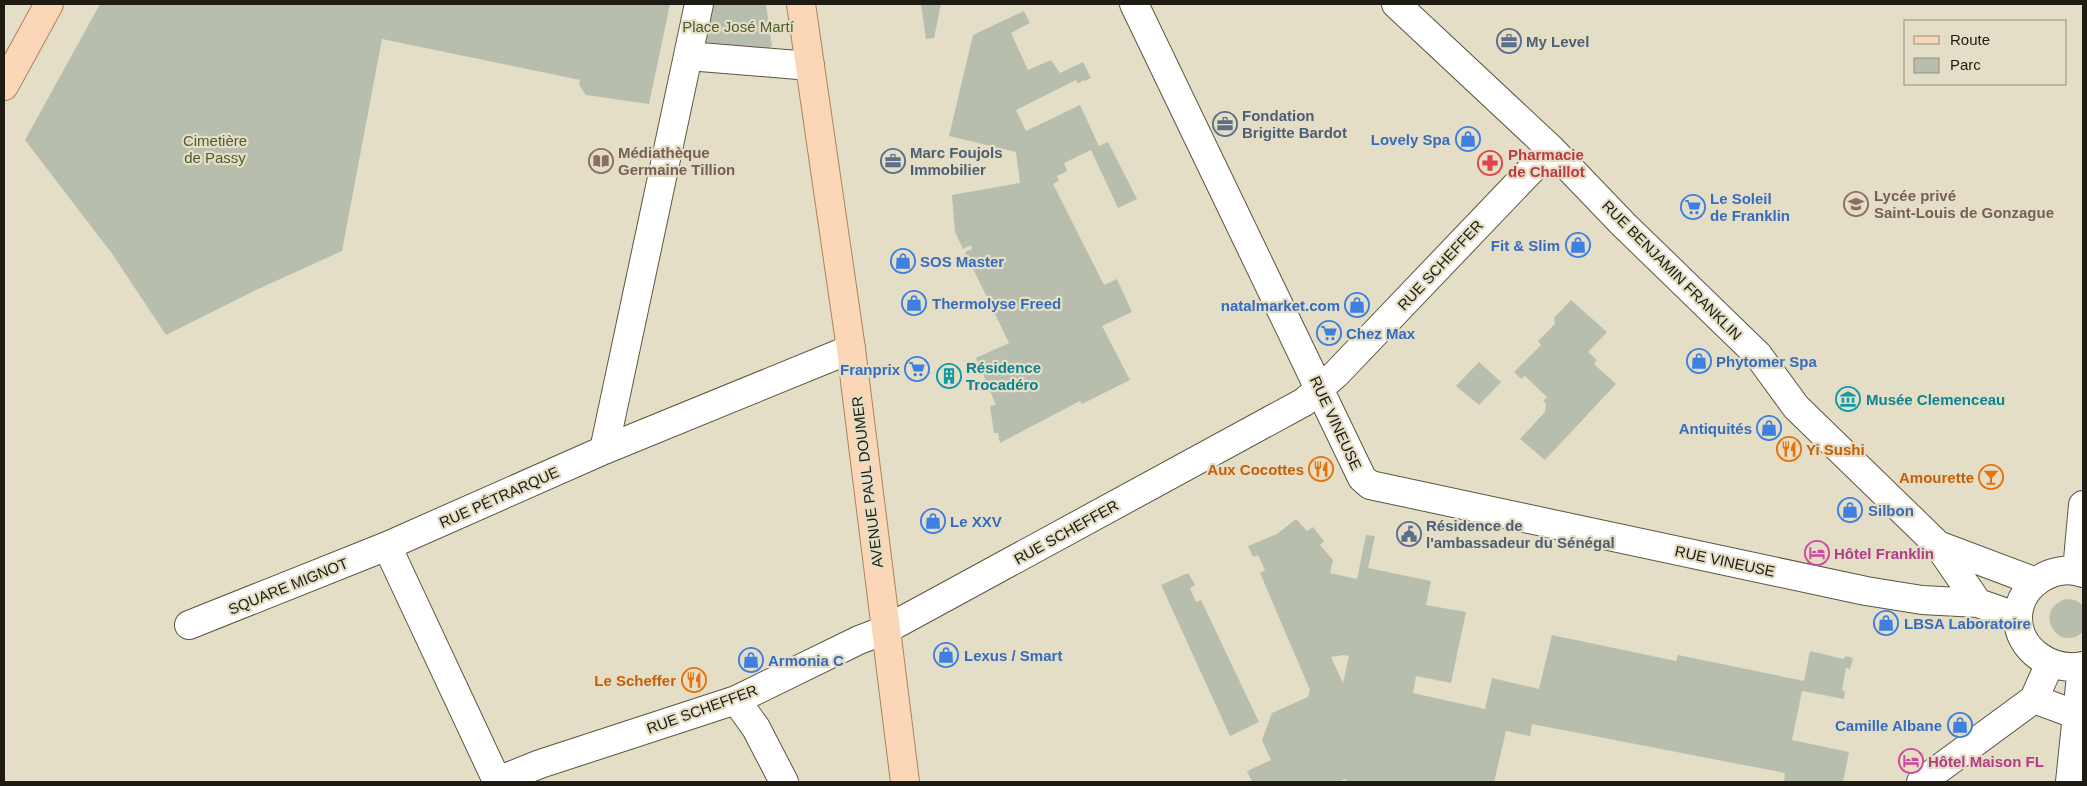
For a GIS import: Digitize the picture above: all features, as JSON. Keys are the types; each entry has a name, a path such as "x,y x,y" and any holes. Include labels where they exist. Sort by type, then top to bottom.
{"main road":[{"path":"4,86 49,4"},
{"name":"AVENUE PAUL DOUMER","path":"801,4 851,349 905,782"}],"street":[{"path":"604,450 699,4"},
{"name":"RUE VINEUSE","path":"1134,4 1362,478 1370,485 1866,591 1922,600 1978,603 2018,617"},
{"name":"RUE BENJAMIN FRANKLIN","path":"1396,4 1551,149 1623,224 1758,355 1796,407 1938,545 1978,603"},
{"path":"688,56 810,66"},
{"name":"RUE SCHEFFER","path":"496,782 540,764 736,700 859,640 885,630 1304,402 1336,374 1551,149"},
{"name":"RUE PÉTRARQUE","path":"387,546 604,450 851,349"},
{"path":"2075,770 2077,715 2083,666 2066,667 2039,658 2028,647 2022,634 2018,617 2024,598 2036,582 2055,572 2080,572 2083,505"},
{"name":"RUE BENJAMIN FRANKLIN","path":"1938,545 2036,582"},
{"path":"387,546 496,782"},
{"name":"SQUARE MIGNOT","path":"189,626 387,546"},
{"path":"1921,782 2034,699 2050,663"},
{"path":"2034,699 2077,715"},
{"path":"736,700 756,728 784,782"}],"green space":[{"name":"Cimetière de Passy","path":"100,4 670,4 649,104 586,95 579,85 580,80 382,39 342,251 256,290 166,335 113,255 25,140"},
{"name":"Place José Martí","path":"707,4 766,4 772,46 766,50 705,45 699,37"},
{"path":"921,4 941,4 934,38 926,39"},
{"path":"1024,11 1030,23 1011,33 1028,70 1051,60 1060,73 1083,62 1091,78 1083,80 1078,84 1076,80 1016,110 1026,131 1080,105 1099,146 1108,142 1137,199 1118,208 1091,150 1064,163 1067,171 1057,176 1059,181 1053,184 1104,285 1117,279 1132,312 1102,326 1130,380 1082,404 1080,401 1000,443 998,433 994,433 990,406 996,405 976,358 1009,343 965,252 972,249 971,245 963,249 955,232 952,195 1020,183 1016,152 949,136 973,35"},
{"path":"1571,300 1607,332 1588,352 1597,360 1594,364 1616,384 1545,460 1520,439 1545,412 1546,403 1543,401 1547,397 1525,376 1521,379 1514,372 1541,345 1538,341 1555,324 1554,318"},
{"path":"1479,362 1501,382 1479,405 1456,386"},
{"path":"1296,519 1307,531 1313,527 1324,541 1320,545 1333,560 1330,573 1357,579 1366,535 1375,536 1368,568 1431,581 1426,605 1466,612 1451,683 1416,676 1413,693 1485,709 1492,678 1539,689 1552,635 1676,661 1678,655 1804,681 1810,651 1843,659 1846,656 1853,658 1850,669 1846,668 1842,690 1845,692 1844,699 1802,691 1792,740 1849,752 1843,782 1784,782 1785,773 1532,724 1530,736 1506,731 1494,782 1347,782 1345,779 1338,782 1252,782 1247,771 1271,760 1262,740 1272,713 1308,697 1310,690 1260,573 1265,570 1258,555 1253,557 1248,546 1277,534","holes":["1349,656 1343,683 1331,657"]},
{"path":"1188,573 1195,585 1190,588 1196,602 1201,600 1259,722 1230,736 1161,585"},
{"path":"2066,599 2075,600 2083,605 2083,632 2074,637 2065,638 2052,628 2050,620 2051,612 2056,604"}],"place":[{"name":"My Level","path":"1509,41"},
{"name":"Fondation Brigitte Bardot","path":"1225,124"},
{"name":"Lovely Spa","path":"1468,139"},
{"name":"Médiathèque Germaine Tillion","path":"601,161"},
{"name":"Marc Foujols Immobilier","path":"893,161"},
{"name":"Pharmacie de Chaillot","path":"1490,163"},
{"name":"Lycée privé Saint-Louis de Gonzague","path":"1856,204"},
{"name":"Le Soleil de Franklin","path":"1693,207"},
{"name":"Fit & Slim","path":"1578,245"},
{"name":"SOS Master","path":"903,261"},
{"name":"Thermolyse Freed","path":"914,303"},
{"name":"natalmarket.com","path":"1357,305"},
{"name":"Chez Max","path":"1329,333"},
{"name":"Phytomer Spa","path":"1699,361"},
{"name":"Franprix","path":"917,369"},
{"name":"Résidence Trocadéro","path":"949,376"},
{"name":"Musée Clemenceau","path":"1848,399"},
{"name":"Antiquités","path":"1769,428"},
{"name":"Yi Sushi","path":"1789,449"},
{"name":"Aux Cocottes","path":"1321,469"},
{"name":"Amourette","path":"1991,477"},
{"name":"Silbon","path":"1850,510"},
{"name":"Le XXV","path":"933,521"},
{"name":"Résidence de l'ambassadeur du Sénégal","path":"1409,534"},
{"name":"Hôtel Franklin","path":"1817,553"},
{"name":"LBSA Laboratoire","path":"1886,623"},
{"name":"Lexus / Smart","path":"946,655"},
{"name":"Armonia C","path":"751,660"},
{"name":"Le Scheffer","path":"694,680"},
{"name":"Camille Albane","path":"1960,725"},
{"name":"Hôtel Maison FL","path":"1911,761"}]}
